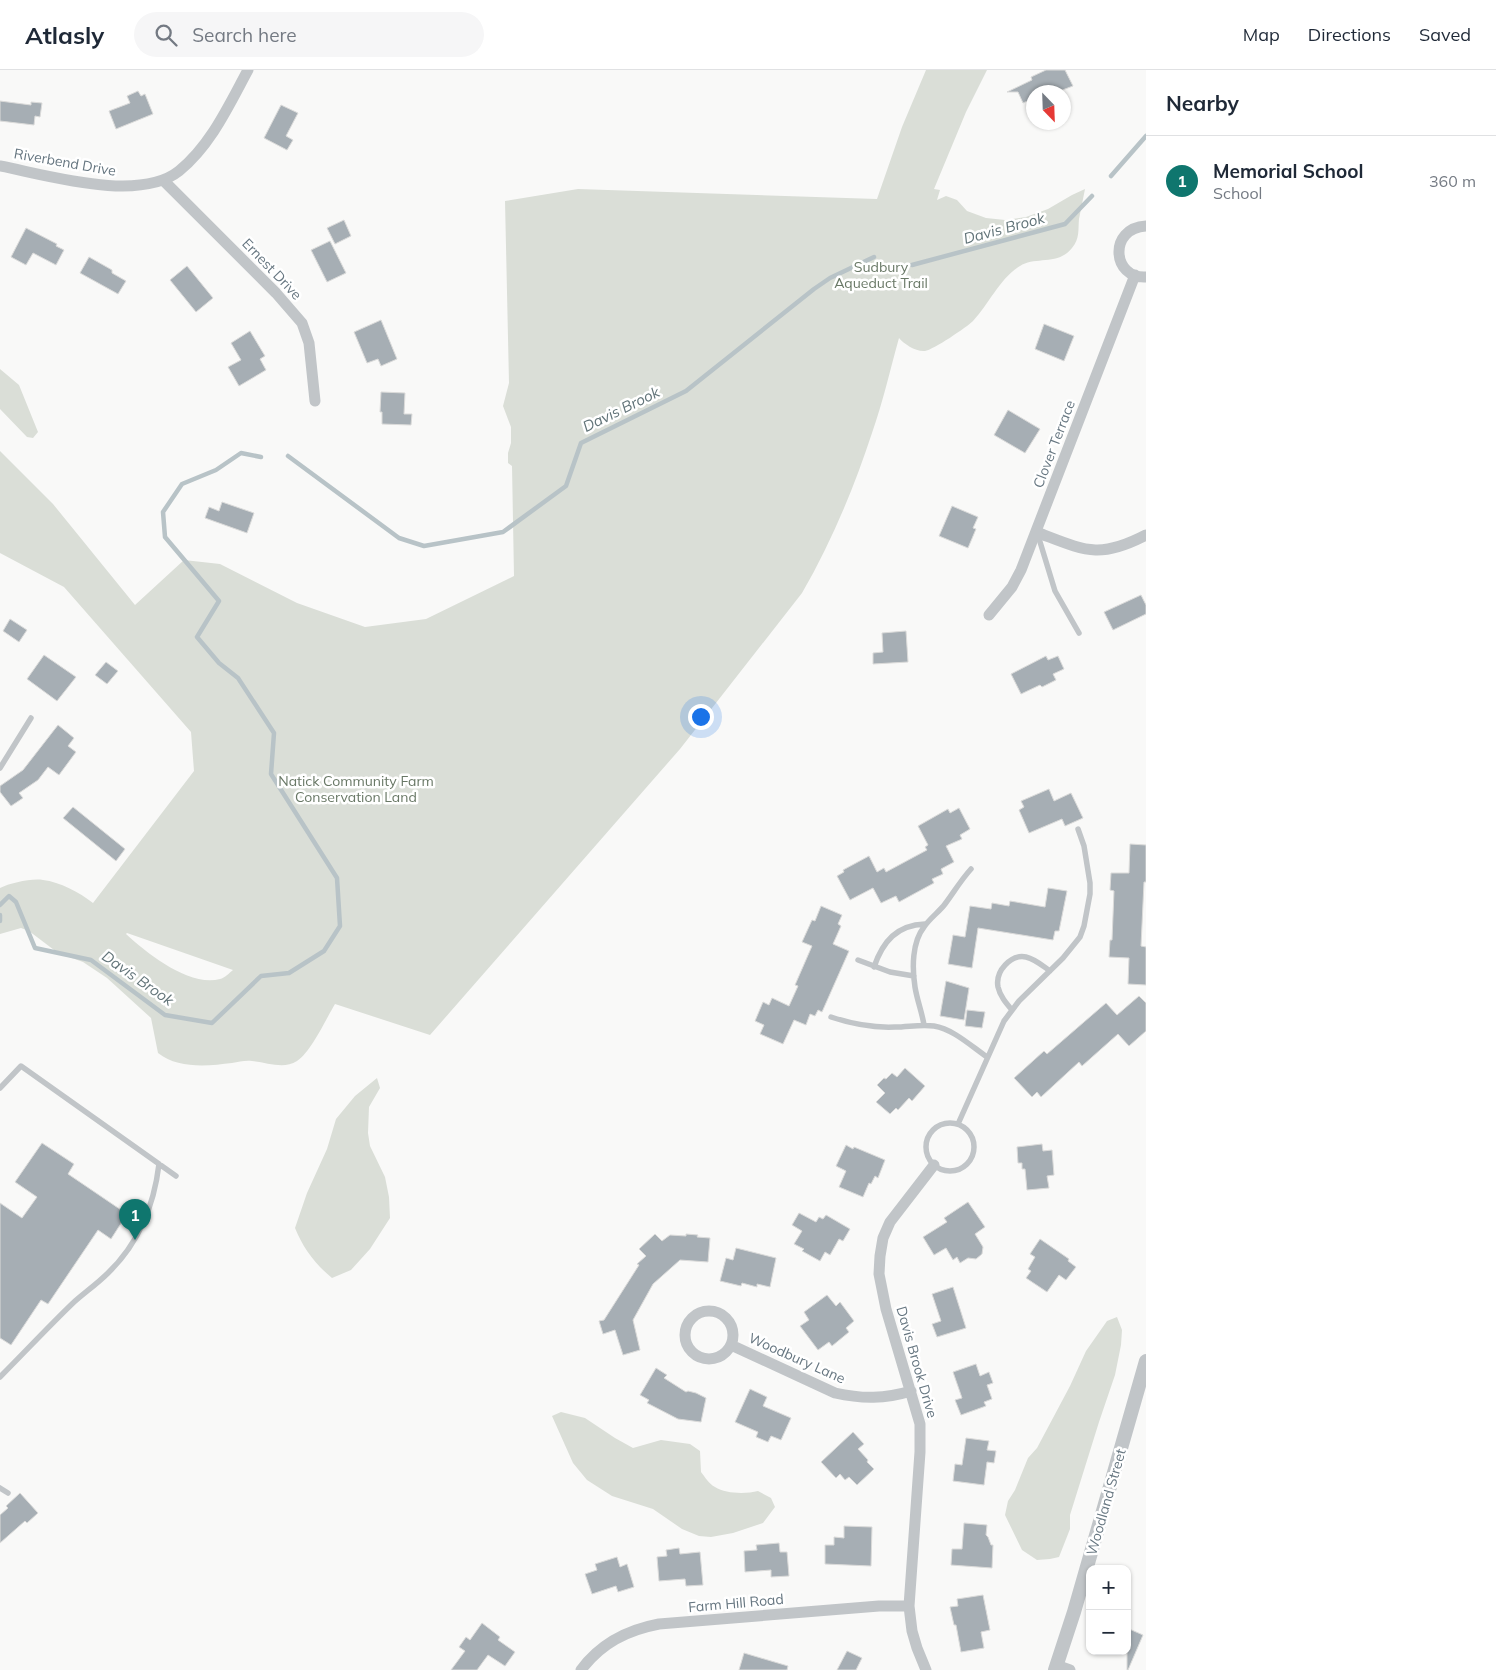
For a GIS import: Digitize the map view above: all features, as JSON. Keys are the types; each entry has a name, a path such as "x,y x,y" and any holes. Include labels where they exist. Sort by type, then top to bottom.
{"street":[{"name":"Riverbend Drive","path":"0,166 119,187 144,186 163,180 179,171 196,154 224,117 248,70"},
{"name":"Ernest Drive","path":"163,180 276,294 302,323 309,343 315,401"},
{"path":"1140,276 1127,270 1122,264 1118,249 1125,235 1138,227 1146,226"},
{"name":"Clover Terrace","path":"989,615 1012,587 1021,570 1140,276"},
{"path":"1036,532 1076,547 1099,551 1121,547 1146,534"},
{"name":"Davis Brook Drive","path":"926,1670 917,1648 911,1625 909,1606 921,1439 920,1424 881,1290 879,1274 883,1238 890,1222 934,1165"},
{"path":"702,1312 717,1312 724,1315 732,1328 734,1336 731,1345 720,1356 712,1359 697,1356 688,1346 685,1338 686,1326 696,1315 702,1312"},
{"name":"Woodbury Lane","path":"731,1345 835,1393 877,1398 911,1391"},
{"name":"Woodland Street","path":"1055,1667 1077,1603 1146,1361"},
{"name":"Farm Hill Road","path":"582,1670 590,1659 612,1640 643,1627 659,1624 860,1608 909,1606"},
{"path":"1055,1667 1070,1670"}],"lane":[{"path":"1036,532 1055,591 1079,633"},
{"path":"0,768 31,718"},
{"path":"958,1124 1004,1020 1072,948 1080,937 1087,916 1090,883 1082,836 1078,829"},
{"path":"924,1025 914,976 916,941 925,924 940,910 970,870"},
{"path":"874,966 883,944 891,936 909,926 925,924"},
{"path":"1012,1010 1005,1002 998,986 1001,970 1007,964 1021,957 1029,958 1050,971"},
{"path":"858,960 890,972 914,976"},
{"path":"831,1017 848,1023 879,1027 924,1025 945,1029 987,1057"},
{"path":"0,1088 21,1066 176,1176"},
{"path":"943,1124 958,1124 972,1138 973,1153 969,1162 962,1168 953,1171 944,1170 934,1165 928,1158 926,1143 930,1132 943,1124"},
{"path":"0,1377 66,1310 108,1274 132,1244 141,1228 154,1195 159,1164"},
{"path":"0,1488 8,1493"}],"green space":[{"name":"Natick Community Farm Conservation Land","path":"926,70 987,70 966,112 934,189 940,190 937,200 946,196 957,200 967,211 986,218 1005,220 1026,217 1048,209 1085,189 1075,245 1060,257 1026,263 1013,271 1006,277 973,321 935,347 925,351 914,349 899,338 880,410 858,474 832,535 802,593 680,749 430,1035 335,1004 308,1050 292,1064 275,1065 247,1061 194,1065 175,1062 158,1053 151,1018 107,978 83,962 58,953 29,931 21,928 0,934 0,888 9,884 33,880 49,881 69,888 93,903 194,771 191,732 64,587 0,553 0,451 53,504 135,605 184,560 220,564 297,603 365,627 426,619 514,576 512,466 508,463 511,427 503,406 509,383 505,201 578,189 877,199 902,127","holes":["127,933 233,970 225,977 208,980 182,974 157,959 135,942"]},
{"path":"0,369 19,385 38,432 33,438 27,437 0,409"},
{"path":"377,1078 380,1088 369,1107 368,1133 370,1146 385,1177 389,1197 390,1218 370,1249 351,1270 332,1278 310,1255 295,1228 307,1193 327,1149 336,1119 355,1096"},
{"path":"1117,1317 1122,1330 1115,1375 1070,1515 1070,1529 1059,1557 1037,1560 1022,1550 1005,1515 1008,1501 1015,1490 1028,1458 1037,1448 1086,1351 1107,1321"},
{"path":"561,1412 585,1418 633,1448 661,1440 690,1444 700,1451 701,1472 713,1486 730,1492 748,1493 758,1491 771,1498 775,1507 763,1523 733,1533 711,1537 699,1536 682,1529 653,1509 612,1496 587,1480 573,1463 552,1416"}],"building":[{"path":"1046,70 1065,70 1073,86 1026,85 1026,102 1023,103 1018,92 1007,92 1032,80 1031,77"},
{"path":"138,91 141,96 145,94 153,114 116,129 109,111 130,103 127,96"},
{"path":"0,101 31,105 31,102 42,103 40,117 35,116 34,125 0,121"},
{"path":"281,105 298,113 286,136 293,140 287,150 264,138"},
{"path":"344,220 351,236 335,244 327,228"},
{"path":"26,228 57,244 56,246 64,250 56,265 33,253 26,265 11,257"},
{"path":"330,241 346,273 327,282 311,250"},
{"path":"89,257 112,270 112,273 126,281 118,294 80,273"},
{"path":"187,266 213,298 196,312 170,280"},
{"path":"381,320 397,359 381,366 378,359 367,363 354,332"},
{"path":"1044,324 1074,336 1064,361 1035,349"},
{"path":"250,331 265,356 260,359 266,370 239,386 228,367 241,360 231,343"},
{"path":"381,392 405,393 404,414 412,414 411,425 382,424 382,412 380,412"},
{"path":"1008,410 1040,429 1025,453 994,435"},
{"path":"222,502 254,513 247,533 205,518 209,507 219,511"},
{"path":"952,506 978,517 973,528 976,529 968,548 939,536"},
{"path":"1141,595 1146,605 1146,614 1113,630 1104,612"},
{"path":"10,619 27,630 19,642 3,631"},
{"path":"906,631 908,662 873,664 873,653 883,652 882,633"},
{"path":"44,655 76,677 57,701 27,679"},
{"path":"1046,656 1048,660 1058,656 1064,669 1053,674 1056,680 1021,694 1011,674"},
{"path":"106,662 118,671 107,684 95,675"},
{"path":"58,725 74,738 68,746 76,752 59,775 48,767 38,780 19,793 23,798 11,806 0,792 0,786 23,770"},
{"path":"1049,789 1054,801 1071,793 1083,818 1065,826 1062,819 1029,833 1019,810 1024,807 1021,801"},
{"path":"73,807 125,849 116,861 63,818"},
{"path":"959,808 970,829 960,835 962,839 946,846 954,862 941,869 943,874 932,879 934,883 899,902 896,896 881,903 873,888 850,900 837,876 844,872 843,870 869,856 877,872 884,868 886,872 927,850 925,847 928,845 918,826 948,809 950,813"},
{"path":"1130,844 1146,845 1146,882 1144,882 1141,946 1146,947 1146,985 1128,984 1129,958 1109,957 1110,940 1112,940 1114,891 1110,890 1111,873 1129,873"},
{"path":"1048,888 1067,891 1059,931 1055,931 1053,940 978,928 972,968 948,964 953,935 965,937 970,906 991,909 992,903 1009,906 1010,901 1045,907"},
{"path":"821,906 842,915 838,924 841,926 833,944 849,951 822,1012 818,1010 815,1016 810,1014 806,1025 794,1020 783,1044 760,1034 764,1025 755,1021 763,1002 769,1005 772,998 789,1006 798,986 795,985 812,946 802,942 812,920 815,921"},
{"path":"946,981 969,988 964,1020 940,1016"},
{"path":"1139,996 1146,1003 1146,1031 1129,1046 1118,1034 1082,1066 1079,1062 1041,1097 1037,1092 1032,1097 1014,1078 1044,1051 1047,1054 1106,1003 1117,1015"},
{"path":"967,1010 985,1012 982,1028 965,1026"},
{"path":"905,1068 925,1086 912,1101 909,1098 898,1110 896,1108 890,1114 876,1102 885,1093 877,1085 892,1073 897,1077"},
{"path":"42,1143 74,1164 68,1174 127,1214 111,1239 98,1230 48,1304 41,1300 11,1345 0,1338 0,1203 22,1218 37,1197 15,1182"},
{"path":"1042,1144 1043,1151 1052,1150 1054,1175 1047,1176 1049,1188 1027,1190 1025,1169 1022,1169 1022,1163 1018,1163 1017,1147"},
{"path":"846,1145 885,1160 878,1178 875,1176 871,1184 869,1183 863,1197 839,1187 846,1171 836,1166"},
{"path":"968,1202 985,1227 975,1234 983,1247 982,1254 976,1259 968,1258 960,1263 957,1257 953,1260 946,1248 934,1255 923,1237 947,1222 944,1218"},
{"path":"799,1213 816,1222 819,1217 823,1219 826,1215 850,1229 843,1241 839,1239 830,1255 825,1252 820,1261 794,1244 802,1231 792,1225"},
{"path":"655,1234 662,1241 670,1235 686,1236 686,1234 710,1238 708,1262 680,1260 653,1284 633,1320 640,1350 623,1355 615,1330 603,1334 599,1321 604,1320 639,1265 637,1264 646,1256 639,1249"},
{"path":"1040,1239 1069,1259 1068,1261 1076,1267 1066,1280 1059,1275 1047,1292 1026,1278 1031,1271 1028,1269 1035,1257 1030,1254"},
{"path":"736,1248 776,1258 770,1287 757,1284 757,1287 742,1283 741,1286 720,1281 726,1258 733,1260"},
{"path":"953,1287 966,1328 937,1337 932,1324 941,1321 932,1294"},
{"path":"827,1295 836,1306 840,1302 854,1321 846,1328 849,1332 832,1346 829,1342 818,1350 800,1326 809,1320 804,1312"},
{"path":"976,1364 980,1376 989,1372 993,1383 987,1385 992,1399 984,1402 986,1406 961,1415 955,1400 962,1398 953,1372"},
{"path":"656,1368 667,1375 664,1378 686,1392 696,1393 706,1398 701,1422 678,1419 647,1403 649,1400 640,1395"},
{"path":"750,1389 767,1397 763,1406 791,1418 781,1440 771,1436 768,1442 756,1437 758,1432 735,1422"},
{"path":"853,1432 864,1444 858,1449 874,1469 857,1485 849,1477 845,1480 840,1474 836,1478 821,1462"},
{"path":"966,1438 989,1441 987,1450 996,1451 994,1463 987,1462 984,1485 953,1481 955,1464 962,1465"},
{"path":"20,1493 38,1513 27,1523 25,1521 0,1543 0,1515 8,1508 6,1506"},
{"path":"964,1523 987,1525 986,1535 991,1545 993,1545 992,1568 951,1565 952,1549 962,1549"},
{"path":"844,1526 872,1527 871,1566 825,1564 825,1545 834,1545 834,1537 844,1538"},
{"path":"779,1543 780,1552 787,1552 789,1576 771,1577 771,1570 745,1572 744,1551 757,1550 756,1545"},
{"path":"679,1548 680,1554 700,1552 703,1585 686,1586 685,1579 659,1581 657,1557 667,1556 666,1550"},
{"path":"617,1557 620,1567 627,1564 634,1587 618,1592 616,1586 592,1594 585,1574 597,1570 595,1564"},
{"path":"983,1595 990,1630 981,1632 984,1648 961,1652 956,1625 954,1625 950,1607 958,1606 957,1599"},
{"path":"482,1623 500,1637 498,1640 515,1652 505,1666 488,1655 477,1670 451,1670 465,1651 459,1647 466,1637 470,1640"},
{"path":"1131,1630 1143,1635 1127,1670 1127,1655 1131,1655"},
{"path":"847,1651 862,1658 856,1670 837,1670"},
{"path":"744,1653 788,1666 787,1670 739,1670"}],"waterway":[{"name":"Davis Brook","path":"1111,176 1146,136"},
{"name":"Davis Brook","path":"912,265 1065,224 1092,196"},
{"name":"Davis Brook","path":"288,456 399,538 424,546 503,532 566,486 581,443 686,391 814,289 830,278 874,257"},
{"name":"Davis Brook","path":"0,905 9,896 16,902 35,948 91,960 165,1015 212,1023 261,976 289,973 324,951 340,926 337,878 271,774 274,733 238,678 219,663 197,637 219,601 165,537 163,512 182,484 216,470 241,453 261,457"},
{"name":"Davis Brook","path":"0,915 0,921"}],"place":[{"name":"Memorial School","path":"135,1240"}],"park label":[{"name":"Sudbury Aqueduct Trail","path":"881,276"}]}
